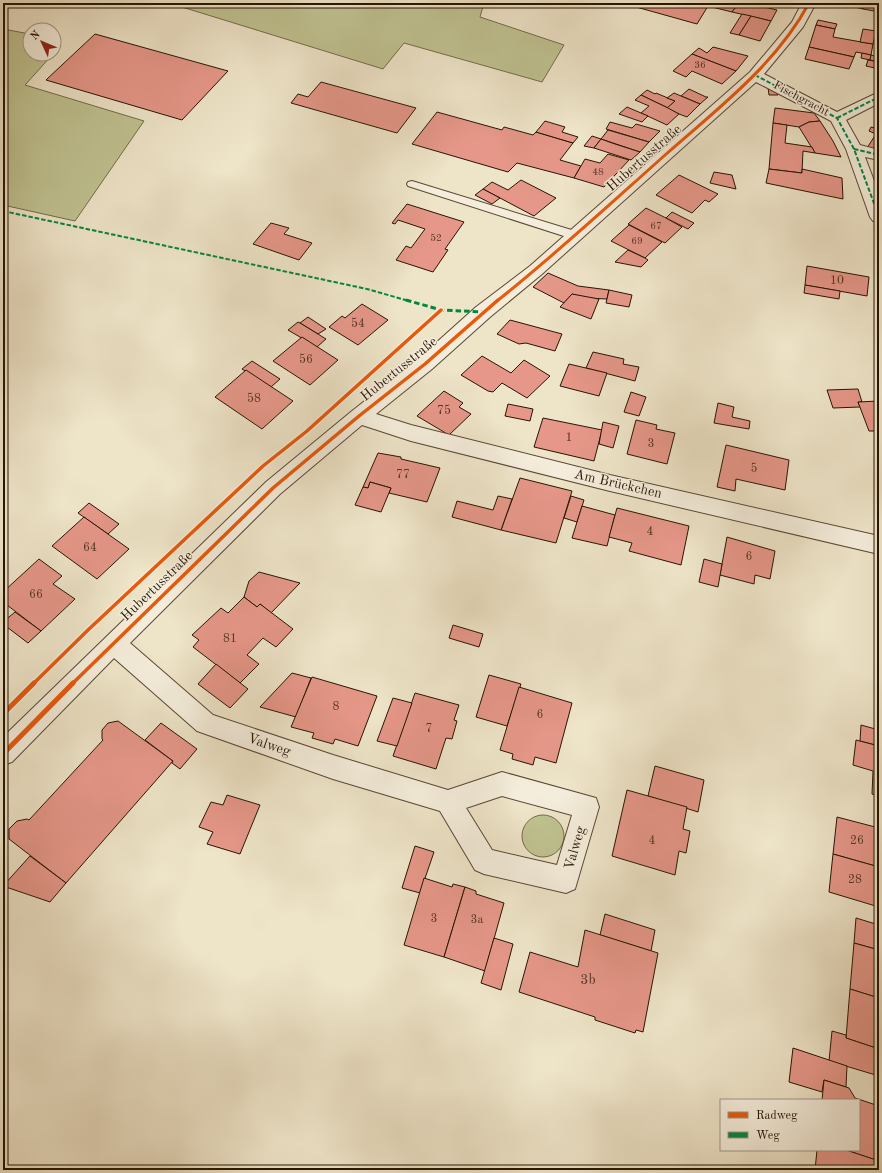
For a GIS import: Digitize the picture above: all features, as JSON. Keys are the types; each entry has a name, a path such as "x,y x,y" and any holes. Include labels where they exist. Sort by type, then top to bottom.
{"street":[{"name":"Hubertusstraße","path":"3,754 273,488 359,416 426,364 755,75 798,24 809,3"},
{"name":"Fischgracht","path":"755,75 837,118 854,149 879,217"},
{"path":"837,118 879,97"},
{"path":"854,149 879,154"},
{"name":"Am Brückchen","path":"359,416 410,433 879,545"},
{"name":"Valweg","path":"114,643 205,723 333,767 448,802 502,784 587,807 566,880 484,861 448,802"}],"lane":[{"path":"412,184 574,235"}],"green space":[{"path":"169,3 484,3 480,17 564,45 542,82 404,43 383,69"},
{"path":"3,29 22,33 22,62 46,62 25,85 144,121 75,221 3,205"},
{"path":"539,815 547,815 555,818 561,824 564,836 561,848 555,854 547,857 539,857 531,854 525,848 522,840 522,832 525,824 531,818"}],"building":[{"path":"631,3 739,3 732,12 708,6 697,24 629,5"},
{"path":"739,3 747,3 777,10 771,21 732,12"},
{"path":"838,3 855,3 864,6 863,9"},
{"path":"855,3 877,3 876,6 868,4 864,6"},
{"path":"868,4 876,6 874,11 863,9"},
{"path":"742,14 751,16 739,35 730,33"},
{"path":"751,16 771,21 760,41 739,35"},
{"path":"818,20 837,24 835,29 816,25"},
{"path":"816,25 835,29 833,37 873,44 871,55 856,52 854,57 809,47"},
{"path":"863,29 876,31 873,44 860,42"},
{"path":"876,31 879,32 879,44 874,43"},
{"path":"95,34 228,71 182,120 46,80"},
{"path":"713,47 748,56 736,71 692,54 699,48 707,53"},
{"path":"809,47 854,57 849,69 805,59"},
{"path":"862,53 871,55 870,60 861,58"},
{"path":"692,54 736,71 722,84 692,71 686,77 673,71"},
{"path":"871,55 879,57 879,62 870,60"},
{"path":"868,60 879,62 879,69 866,66"},
{"path":"321,82 416,108 397,133 291,103 298,94 308,97"},
{"path":"768,87 777,88 778,95 769,95"},
{"path":"689,89 708,97 700,104 681,96"},
{"path":"647,90 675,101 668,108 641,95"},
{"path":"674,93 700,104 687,117 679,114 667,108 675,101 667,98"},
{"path":"641,95 679,114 667,125 641,113 649,106 635,100"},
{"path":"627,107 648,116 642,122 619,114"},
{"path":"775,108 814,113 820,121 809,122 799,127 773,123"},
{"path":"437,112 502,130 504,127 533,135 536,132 573,143 560,160 581,166 574,178 517,163 508,172 412,144"},
{"path":"545,121 565,127 562,132 578,137 573,143 536,132"},
{"path":"820,121 841,157 815,153 799,127 809,122"},
{"path":"610,122 632,128 636,124 660,131 649,142 606,129"},
{"path":"773,123 787,125 785,143 812,147 815,153 803,151 802,173 769,169"},
{"path":"871,127 879,129 879,151 867,148 876,134 869,131"},
{"path":"608,130 649,142 640,152 601,139"},
{"path":"592,136 601,139 594,148 584,146"},
{"path":"601,139 640,152 631,160 594,148"},
{"path":"608,154 629,160 604,187 574,178 585,159 600,163"},
{"path":"769,169 802,173 802,169 842,178 843,199 766,183"},
{"path":"714,172 732,175 736,189 710,183"},
{"path":"679,175 718,194 709,202 705,200 692,213 656,195"},
{"path":"521,180 556,198 534,216 483,189 492,182 508,190"},
{"path":"483,189 500,198 492,204 475,195"},
{"path":"407,204 464,222 445,249 448,250 433,272 396,260 406,246 411,248 425,229 398,220 395,224 392,223"},
{"path":"646,208 682,227 665,243 628,224"},
{"path":"672,212 694,223 688,229 666,218"},
{"path":"271,223 289,228 284,234 312,243 299,260 253,244"},
{"path":"629,225 662,242 645,258 611,241"},
{"path":"628,250 648,260 641,267 615,262"},
{"path":"807,266 869,277 867,296 805,285"},
{"path":"548,273 578,286 609,290 607,299 586,298 572,294 564,303 533,287"},
{"path":"805,285 840,291 839,299 804,293"},
{"path":"609,290 632,295 629,307 606,303"},
{"path":"572,294 599,299 591,319 560,307"},
{"path":"362,304 388,320 358,345 329,327 342,316 345,318"},
{"path":"308,317 326,329 318,334 300,323"},
{"path":"510,320 562,334 555,351 526,343 519,344 497,334"},
{"path":"298,322 326,339 317,347 288,330"},
{"path":"302,337 338,360 310,385 273,361"},
{"path":"593,352 624,359 623,364 639,367 635,381 586,368"},
{"path":"482,356 511,373 524,360 550,376 527,398 502,383 493,392 488,391 461,375"},
{"path":"252,361 280,379 271,387 242,369"},
{"path":"569,364 607,373 599,396 560,386"},
{"path":"246,370 293,401 262,429 215,397"},
{"path":"858,389 862,402 858,402 860,407 833,408 827,390"},
{"path":"444,391 463,403 459,407 471,414 449,435 417,416"},
{"path":"631,392 646,397 639,416 624,412"},
{"path":"879,401 879,431 869,431 858,402"},
{"path":"718,403 734,407 732,417 750,421 749,429 714,423"},
{"path":"508,404 533,409 530,421 505,416"},
{"path":"543,418 602,430 594,461 534,447"},
{"path":"636,420 657,425 656,429 675,433 667,464 627,454"},
{"path":"603,422 619,426 613,448 599,444"},
{"path":"726,445 789,460 785,490 736,479 735,491 717,487"},
{"path":"378,453 401,457 401,459 440,468 427,502 389,493 391,488 370,482 368,488 363,487"},
{"path":"520,478 572,491 556,543 501,530"},
{"path":"370,482 391,488 381,512 355,505 363,487 368,488"},
{"path":"498,496 512,499 501,530 452,517 457,501 493,510"},
{"path":"571,496 584,500 577,522 564,518"},
{"path":"89,503 119,524 108,534 78,513"},
{"path":"582,506 615,515 607,546 572,538"},
{"path":"617,508 689,526 681,565 629,551 632,543 609,537"},
{"path":"84,517 129,549 97,579 52,546"},
{"path":"727,537 775,551 770,579 755,575 754,584 720,575"},
{"path":"39,559 62,576 53,584 75,599 41,631 3,602 3,592"},
{"path":"704,559 722,564 718,587 699,582"},
{"path":"259,572 300,583 271,613 260,604 257,607 244,597 249,581"},
{"path":"244,597 257,607 260,604 293,629 276,647 263,638 247,655 259,664 240,683 193,647 199,640 192,635 221,608 228,613"},
{"path":"15,612 41,631 28,643 3,624 3,622"},
{"path":"453,625 483,634 479,647 449,638"},
{"path":"216,664 248,689 230,708 198,684"},
{"path":"292,673 311,678 296,717 260,707"},
{"path":"489,675 521,684 507,726 476,717"},
{"path":"312,677 377,696 358,746 335,739 333,744 312,738 314,733 291,727"},
{"path":"519,687 572,703 556,763 535,757 533,765 512,759 513,754 500,750"},
{"path":"415,693 459,705 454,720 457,721 452,739 446,738 436,769 393,756"},
{"path":"393,698 412,703 397,746 377,741"},
{"path":"118,721 173,761 66,883 9,839 9,829 17,821 29,820 103,740 102,730 108,723"},
{"path":"161,723 197,749 180,769 172,763 173,761 145,740"},
{"path":"861,725 879,730 879,746 860,741"},
{"path":"856,740 879,746 879,796 872,794 873,771 853,765"},
{"path":"655,766 704,780 698,812 648,796"},
{"path":"627,790 687,807 683,829 690,831 686,853 679,851 675,875 612,856"},
{"path":"227,795 260,805 240,854 207,844 213,832 199,827 211,802 223,805"},
{"path":"837,817 879,828 879,867 833,854"},
{"path":"415,846 434,852 420,893 402,888"},
{"path":"833,854 879,867 879,907 829,892"},
{"path":"30,856 66,883 50,902 3,886"},
{"path":"424,878 452,887 453,884 465,887 444,957 404,945"},
{"path":"465,887 476,891 476,894 504,903 485,971 444,957"},
{"path":"605,914 655,930 651,951 600,935"},
{"path":"856,918 879,925 879,950 854,943"},
{"path":"585,930 658,953 643,1032 636,1030 635,1033 595,1020 595,1017 519,992 530,952 578,967"},
{"path":"494,938 513,944 501,990 481,983"},
{"path":"854,943 879,950 879,998 850,989"},
{"path":"850,989 879,998 879,1049 846,1038"},
{"path":"832,1031 846,1035 846,1038 879,1049 879,1076 829,1061"},
{"path":"793,1048 847,1066 846,1087 824,1080 822,1092 789,1082"},
{"path":"824,1080 849,1088 855,1098 858,1099 822,1099"},
{"path":"860,1100 879,1106 879,1161 849,1151 860,1151"},
{"path":"817,1151 849,1151 879,1161 879,1170 815,1170"}],"marked path":[{"path":"755,75 837,118 854,149 879,217"},
{"path":"837,118 879,97"},
{"path":"854,149 879,155"},
{"path":"3,211 367,289 441,310 483,312"}],"cycle path":[{"path":"3,754 69,687 273,488 359,416 425,364 483,312 536,270 755,75 798,24 809,3"},
{"path":"3,714 88,630 263,466 307,431 441,310"}]}
